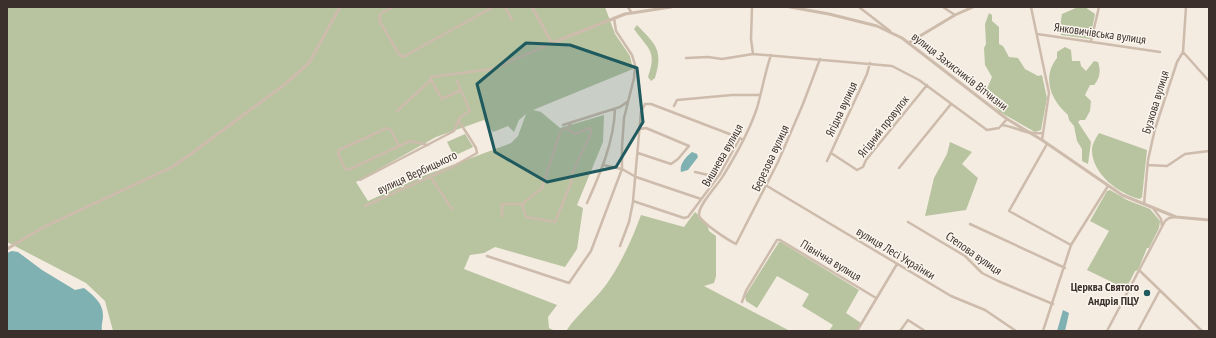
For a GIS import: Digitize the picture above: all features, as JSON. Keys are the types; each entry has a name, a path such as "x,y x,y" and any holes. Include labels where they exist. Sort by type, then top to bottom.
{"street":[{"path":"7,249 13,244 42,228 172,168 284,85 309,63 340,7"},
{"path":"393,7 380,14 380,22 399,54 403,57 493,7"},
{"path":"505,7 512,20"},
{"path":"532,7 552,43"},
{"path":"628,7 632,12"},
{"path":"398,111 431,80 431,77 493,68 512,62 552,43 614,17 638,9 671,7"},
{"path":"752,7 751,39 753,54"},
{"name":"вулиця Захисників Вітчизни","path":"686,58 708,57 722,59 753,54 892,66 927,85 988,130 999,128 1008,119 910,42 891,32 877,26 829,14 790,7"},
{"path":"859,7 891,32"},
{"path":"943,7 955,14"},
{"path":"910,42 955,14 973,7"},
{"path":"1031,7 1050,93 1042,140"},
{"path":"1091,41 1099,7"},
{"name":"Бузкова вулиця","path":"1144,204 1148,165 1160,112 1177,62 1183,52 1186,7"},
{"path":"486,256 568,284 591,251 622,169 622,147 627,102 635,72 634,60 616,30 614,17"},
{"name":"Янковичівська вулиця","path":"1037,34 1160,52"},
{"path":"1183,52 1209,81"},
{"name":"Вишнева вулиця","path":"720,236 715,229 700,219 699,213 702,206 722,179 757,108 771,55"},
{"name":"Березова вулиця","path":"720,236 736,244 738,243 767,186 792,130 820,59"},
{"name":"Ягідна вулиця","path":"827,161 867,74 870,63"},
{"path":"431,80 442,98 461,90"},
{"path":"360,180 454,131 460,117 470,111 457,81"},
{"name":"Ягідний провулок","path":"831,153 857,170 863,167 866,160 927,85"},
{"path":"674,106 677,100 732,95 760,95"},
{"path":"563,125 615,109 627,102"},
{"path":"620,246 629,222 634,202 641,112 644,104 648,103 741,139 725,167 690,215 684,218 634,202"},
{"path":"899,168 951,104"},
{"path":"587,203 612,137 615,109"},
{"path":"1008,119 1130,199 1176,217 1209,220"},
{"name":"вулиця Вербицького","path":"365,206 477,153 459,121"},
{"path":"567,129 572,122"},
{"path":"1002,125 1033,134 1042,133"},
{"path":"399,146 391,130 387,128 339,150 338,153 345,169 348,170 410,141 428,145"},
{"path":"502,216 502,204 522,204 542,188 561,130 567,129 575,134 590,128 591,133 571,176 571,183 555,222 526,217 522,204"},
{"path":"638,153 671,164 678,159 688,146 646,128 640,129"},
{"path":"1047,144 1009,211 1071,245"},
{"path":"1148,165 1167,166 1185,154 1209,151"},
{"path":"603,164 622,169 636,177 701,199"},
{"path":"694,172 717,177"},
{"path":"430,176 452,209"},
{"name":"вулиця Лесі Українки","path":"767,186 951,296 985,310 1016,331"},
{"path":"1043,331 1065,268 1071,245 1108,186"},
{"path":"1153,208 1161,219 1162,227"},
{"path":"1107,331 1162,227 1167,219 1176,217"},
{"name":"Степова вулиця","path":"908,222 965,256 982,273 1053,304"},
{"path":"970,224 1065,268"},
{"name":"Північна вулиця","path":"742,302 746,291 777,240 790,245 876,298"},
{"path":"857,331 897,264"},
{"path":"1140,271 1202,331"},
{"path":"1138,331 1160,290"},
{"path":"900,331 908,320 925,331"}],"highlighted area":[{"path":"526,43 570,45 637,68 643,122 616,167 547,182 495,152 477,84"}],"green space":[{"path":"7,7 605,7 615,34 630,56 633,69 533,110 541,112 560,128 604,115 603,142 577,205 583,208 577,249 565,267 495,247 484,253 470,255 464,269 557,305 548,317 549,328 555,331 113,331 105,301 86,283 7,242","holes":["526,114 518,136 511,143 423,176 368,201 356,182 436,137 484,120 493,132 508,126 514,132 519,120"]},
{"path":"1078,7 1085,7 1095,14 1090,39 1061,35 1060,27 1062,14"},
{"path":"989,13 992,15 992,21 999,27 999,44 1003,46 1009,57 1018,58 1025,69 1038,76 1042,75 1047,98 1041,130 1035,132 1000,112 987,97 986,91 992,77 985,65 984,48 986,44 985,24"},
{"path":"637,25 654,44 658,54 655,78 651,81 648,77 652,61 650,51 634,29"},
{"path":"1065,47 1071,50 1072,61 1080,61 1081,66 1086,71 1094,61 1098,62 1099,65 1100,71 1098,80 1094,85 1090,85 1085,95 1091,101 1090,111 1085,120 1080,120 1078,122 1091,142 1088,164 1082,161 1082,149 1077,141 1074,126 1069,120 1068,115 1057,102 1050,88 1049,80 1052,65 1057,58 1057,52"},
{"path":"1099,133 1147,150 1142,197 1140,199 1124,193 1116,188 1108,182 1097,167 1093,159 1092,150 1093,143"},
{"path":"465,134 473,147 454,156 447,142"},
{"path":"950,142 972,152 962,164 978,178 966,210 925,216 934,178 947,154"},
{"path":"1110,190 1127,200 1150,209 1160,221 1159,228 1149,248 1147,248 1138,270 1135,271 1126,289 1087,270 1109,231 1090,221 1107,191"},
{"path":"695,212 707,223 709,231 716,236 716,276 714,283 704,286 790,331 566,331 610,279 627,248 641,215 684,227"},
{"path":"779,242 859,290 846,313 861,323 856,331 829,331 833,325 802,306 809,294 777,276 757,308 746,301 745,296"}],"water":[{"path":"692,152 697,154 698,157 688,170 681,172 682,163"},
{"path":"12,251 18,252 42,270 75,290 84,288 91,293 103,311 102,331 7,331 7,253"},
{"path":"1063,310 1069,313 1065,331 1057,331"}],"place":[{"name":"Церква Святого Андрія ПЦУ","path":"1147,293"}]}
